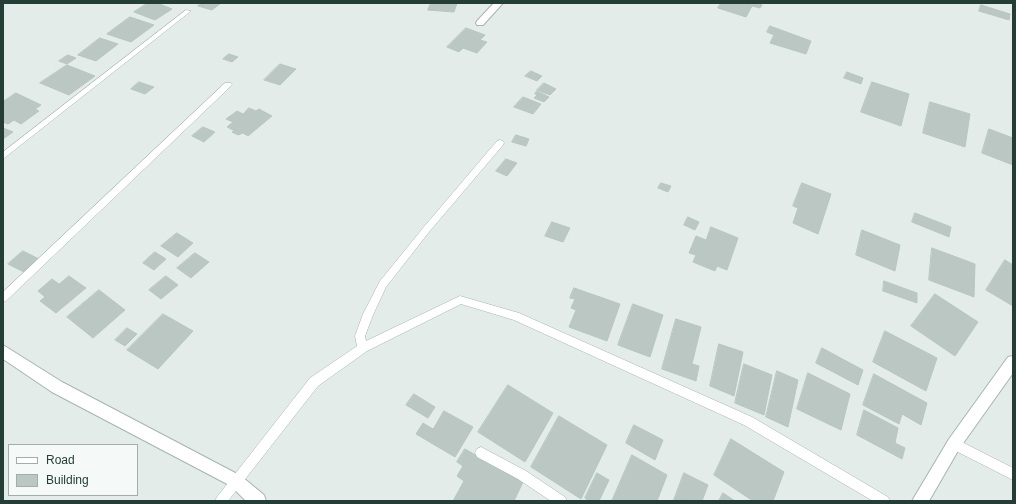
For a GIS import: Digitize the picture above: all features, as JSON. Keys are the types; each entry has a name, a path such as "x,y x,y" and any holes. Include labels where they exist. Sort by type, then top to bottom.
{"street":[{"path":"480,23 499,3"},
{"path":"3,351 57,387 236,481 258,501"},
{"path":"920,501 954,444 1013,362"}],"lane":[{"path":"3,156 188,11"},
{"path":"3,298 228,85"},
{"path":"363,348 360,336 368,314 383,284 426,230 500,143"},
{"path":"221,501 314,382 363,348 460,300 516,316 748,421 884,501"},
{"path":"954,444 1013,474"},
{"path":"481,453 522,475 561,501"}],"building":[{"path":"148,3 157,3 172,9 155,20 134,12"},
{"path":"201,3 221,3 212,10 198,6"},
{"path":"431,3 457,3 454,12 428,10"},
{"path":"721,3 757,3 762,5 760,8 752,6 746,17 718,8"},
{"path":"981,5 1010,14 1009,20 979,11"},
{"path":"130,17 154,25 131,42 107,34"},
{"path":"770,26 811,41 806,54 770,43 774,35 767,32"},
{"path":"466,28 485,35 480,40 487,42 477,53 463,48 459,52 447,47"},
{"path":"100,38 118,44 96,61 78,55"},
{"path":"229,54 238,57 232,62 223,59"},
{"path":"68,55 76,58 67,64 59,61"},
{"path":"280,64 296,69 280,85 264,80"},
{"path":"67,65 95,76 69,95 40,83"},
{"path":"531,71 542,76 537,81 525,76"},
{"path":"847,72 863,78 861,84 844,78"},
{"path":"139,82 154,87 145,94 131,89"},
{"path":"872,82 909,94 901,126 861,112"},
{"path":"544,83 556,89 550,95 537,90"},
{"path":"537,91 549,97 544,102 534,98 537,95 535,94"},
{"path":"16,93 41,105 35,109 39,111 21,124 14,120 8,124 3,122 3,102"},
{"path":"523,97 541,104 533,114 514,107"},
{"path":"930,102 970,114 965,147 923,133"},
{"path":"249,108 256,111 259,109 272,116 248,136 243,133 238,135 232,132 235,131 227,127 233,122 226,119 237,111 243,114"},
{"path":"203,127 215,132 204,142 192,136"},
{"path":"3,128 13,132 3,139"},
{"path":"989,129 1013,138 1013,165 982,153"},
{"path":"516,135 529,139 526,146 512,142"},
{"path":"506,159 517,163 507,176 496,171"},
{"path":"661,183 671,186 668,192 658,188"},
{"path":"802,183 831,194 818,234 793,223 798,208 793,206"},
{"path":"915,213 951,227 949,237 912,222"},
{"path":"688,217 699,222 695,230 684,225"},
{"path":"552,222 570,228 563,242 545,236"},
{"path":"711,227 738,238 727,270 717,266 715,271 693,262 696,255 689,253 696,236 706,240"},
{"path":"862,230 900,245 895,271 856,255"},
{"path":"177,233 193,243 178,257 161,246"},
{"path":"932,248 975,264 974,297 929,280"},
{"path":"23,251 39,259 24,272 8,264"},
{"path":"155,252 166,259 154,270 143,263"},
{"path":"195,253 209,262 191,278 177,268"},
{"path":"1005,260 1013,265 1013,306 986,290"},
{"path":"69,276 86,288 56,313 40,301 45,297 38,291 52,279 59,284"},
{"path":"166,276 178,285 161,299 149,290"},
{"path":"884,281 917,293 917,303 883,291"},
{"path":"574,288 620,304 607,341 569,327 576,310 571,308 575,299 570,298"},
{"path":"99,290 125,310 93,338 67,317"},
{"path":"935,294 978,322 955,356 911,326"},
{"path":"633,304 663,315 650,357 618,345"},
{"path":"163,314 193,331 158,369 127,350"},
{"path":"676,319 701,327 692,364 699,366 696,381 662,369"},
{"path":"127,328 137,334 125,346 115,340"},
{"path":"885,331 937,358 926,391 873,362"},
{"path":"719,344 743,352 734,396 710,386"},
{"path":"822,348 863,370 858,385 816,363"},
{"path":"744,364 772,375 764,415 735,403"},
{"path":"777,371 798,380 788,427 766,417"},
{"path":"808,373 850,394 841,430 797,409"},
{"path":"874,374 927,403 921,425 902,414 899,424 863,405"},
{"path":"508,385 553,413 525,462 478,432"},
{"path":"414,394 435,407 428,418 406,405"},
{"path":"864,410 898,428 895,443 905,448 902,459 857,435"},
{"path":"444,411 473,427 455,457 416,434 423,423 433,429"},
{"path":"559,416 607,445 581,499 531,467"},
{"path":"634,425 663,440 655,460 626,443"},
{"path":"731,439 784,472 773,501 753,501 714,475"},
{"path":"465,449 523,482 514,501 453,501 464,481 457,476 463,466 457,462"},
{"path":"632,455 667,475 657,501 612,501"},
{"path":"597,473 609,480 599,501 589,501 585,498"},
{"path":"684,473 708,485 702,501 674,500"},
{"path":"723,493 735,501 719,501"}]}
